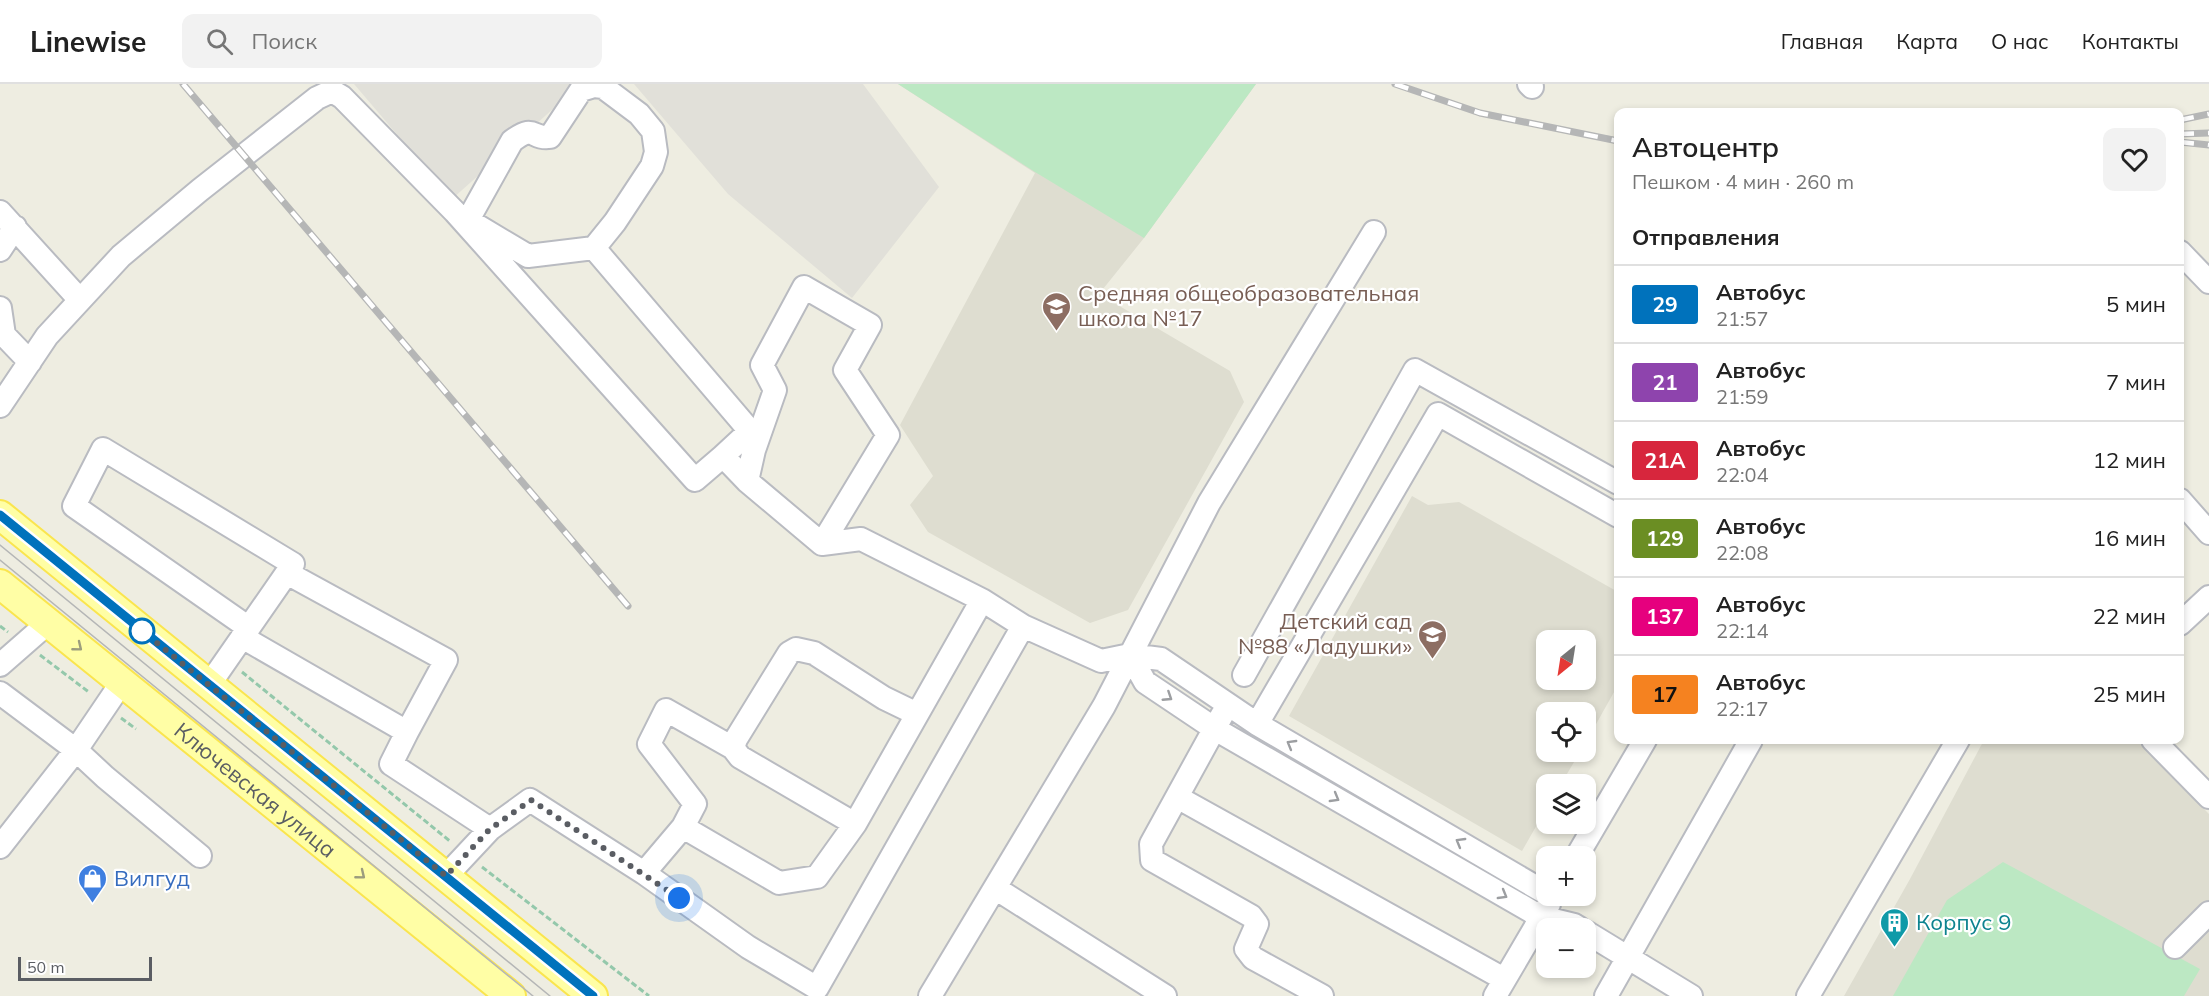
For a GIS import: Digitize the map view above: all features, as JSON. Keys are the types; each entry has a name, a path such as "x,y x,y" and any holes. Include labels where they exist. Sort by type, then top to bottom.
{"main road":[{"path":"0,515 593,996"},
{"name":"Ключевская улица","path":"0,584 511,996"}],"street":[{"path":"594,86 603,87 639,114 653,131 656,152 652,166 615,222 594,248 528,256 461,216 512,141 524,132 531,132 543,138 550,137 581,90 594,86"},
{"path":"0,406 47,336 121,256 200,190 317,98 332,91 342,98 461,216 695,480 750,431 594,248"},
{"path":"8,219 80,300"},
{"path":"0,250 8,219"},
{"path":"930,996 1104,706 1209,503 1374,232"},
{"path":"2184,256 2209,282"},
{"path":"747,482 754,450 775,390 762,364 804,287 870,325 844,370 888,435 822,544"},
{"path":"0,308 4,335 30,362"},
{"path":"1244,675 1415,370 1614,481"},
{"path":"1257,724 1438,414 1614,514"},
{"path":"209,685 227,659 246,632 287,573 293,564 103,449 74,506 246,632 407,732"},
{"path":"723,456 747,482 822,544 861,539 982,600 1023,626 1101,661 1130,655 1161,659 1257,724 1536,886"},
{"path":"2184,505 2209,533"},
{"path":"287,573 446,660 392,764 490,829"},
{"path":"2184,620 2209,597"},
{"path":"683,828 779,883 817,877 855,824 982,600"},
{"path":"0,665 48,623"},
{"path":"446,876 490,829 531,800 644,873 748,947 817,988 1023,626"},
{"path":"733,748 736,739 789,653 796,649 813,653 884,698 917,714"},
{"path":"1130,655 1145,682 1215,729 1544,918"},
{"path":"0,847 76,750 122,682"},
{"path":"0,693 76,750 200,856"},
{"path":"1228,703 1151,844 1152,860 1251,916 1257,924 1246,949 1253,958 1322,996"},
{"path":"644,873 683,828 695,804 649,744 666,710 733,748 740,758 855,824"},
{"path":"1583,846 1643,744"},
{"path":"1606,996 1749,744"},
{"path":"1808,996 1956,744"},
{"path":"2156,744 2209,797"},
{"path":"1177,797 1500,987 1546,906"},
{"path":"1378,823 1390,801"},
{"path":"995,888 1165,996"},
{"path":"1560,906 1571,918"},
{"path":"2175,947 2209,913"},
{"path":"1596,939 1691,996"}],"path":[{"path":"0,626 136,729"},
{"path":"227,659 466,854 649,996"}],"shaded area":[{"path":"354,84 581,84 452,199"},
{"path":"634,84 863,84 939,187 852,298 728,194"},
{"name":"Средняя общеобразовательная школа №17","path":"898,84 1256,84 1144,238 1099,294 1230,371 1244,402 1128,610 1090,623 928,532 910,505 933,476 900,425 1035,173"},
{"name":"Детский сад №88 «Ладушки»","path":"1412,496 1428,505 1459,502 1614,590 1614,692 1596,724 1596,702 1536,702 1536,762 1574,762 1567,774 1536,774 1536,826 1522,851 1289,716"},
{"path":"1982,744 2140,744 2209,814 2209,996 1844,996"}],"green space":[{"path":"898,84 1256,84 1144,238 1035,172"},
{"path":"2003,862 2200,969 2184,996 1893,996 1947,900"}],"tram line":[{"path":"0,545 550,996"},
{"path":"0,560 533,996"}],"railway":[{"path":"183,84 628,606"},
{"path":"1395,84 1480,113 1614,140"},
{"path":"2184,119 2209,114"},
{"path":"2184,134 2209,133"},
{"path":"2184,142 2209,145"}],"bus line":[{"name":"29","path":"0,515 593,996"}],"place":[{"name":"Средняя общеобразовательная школа №17","path":"1057,332"},
{"name":"Детский сад №88 «Ладушки»","path":"1433,660"},
{"name":"Вилгуд","path":"93,904"},
{"name":"Корпус 9","path":"1895,948"}],"route":[{"path":"142,631 137,627 446,876 490,829 531,800 679,898"}]}
